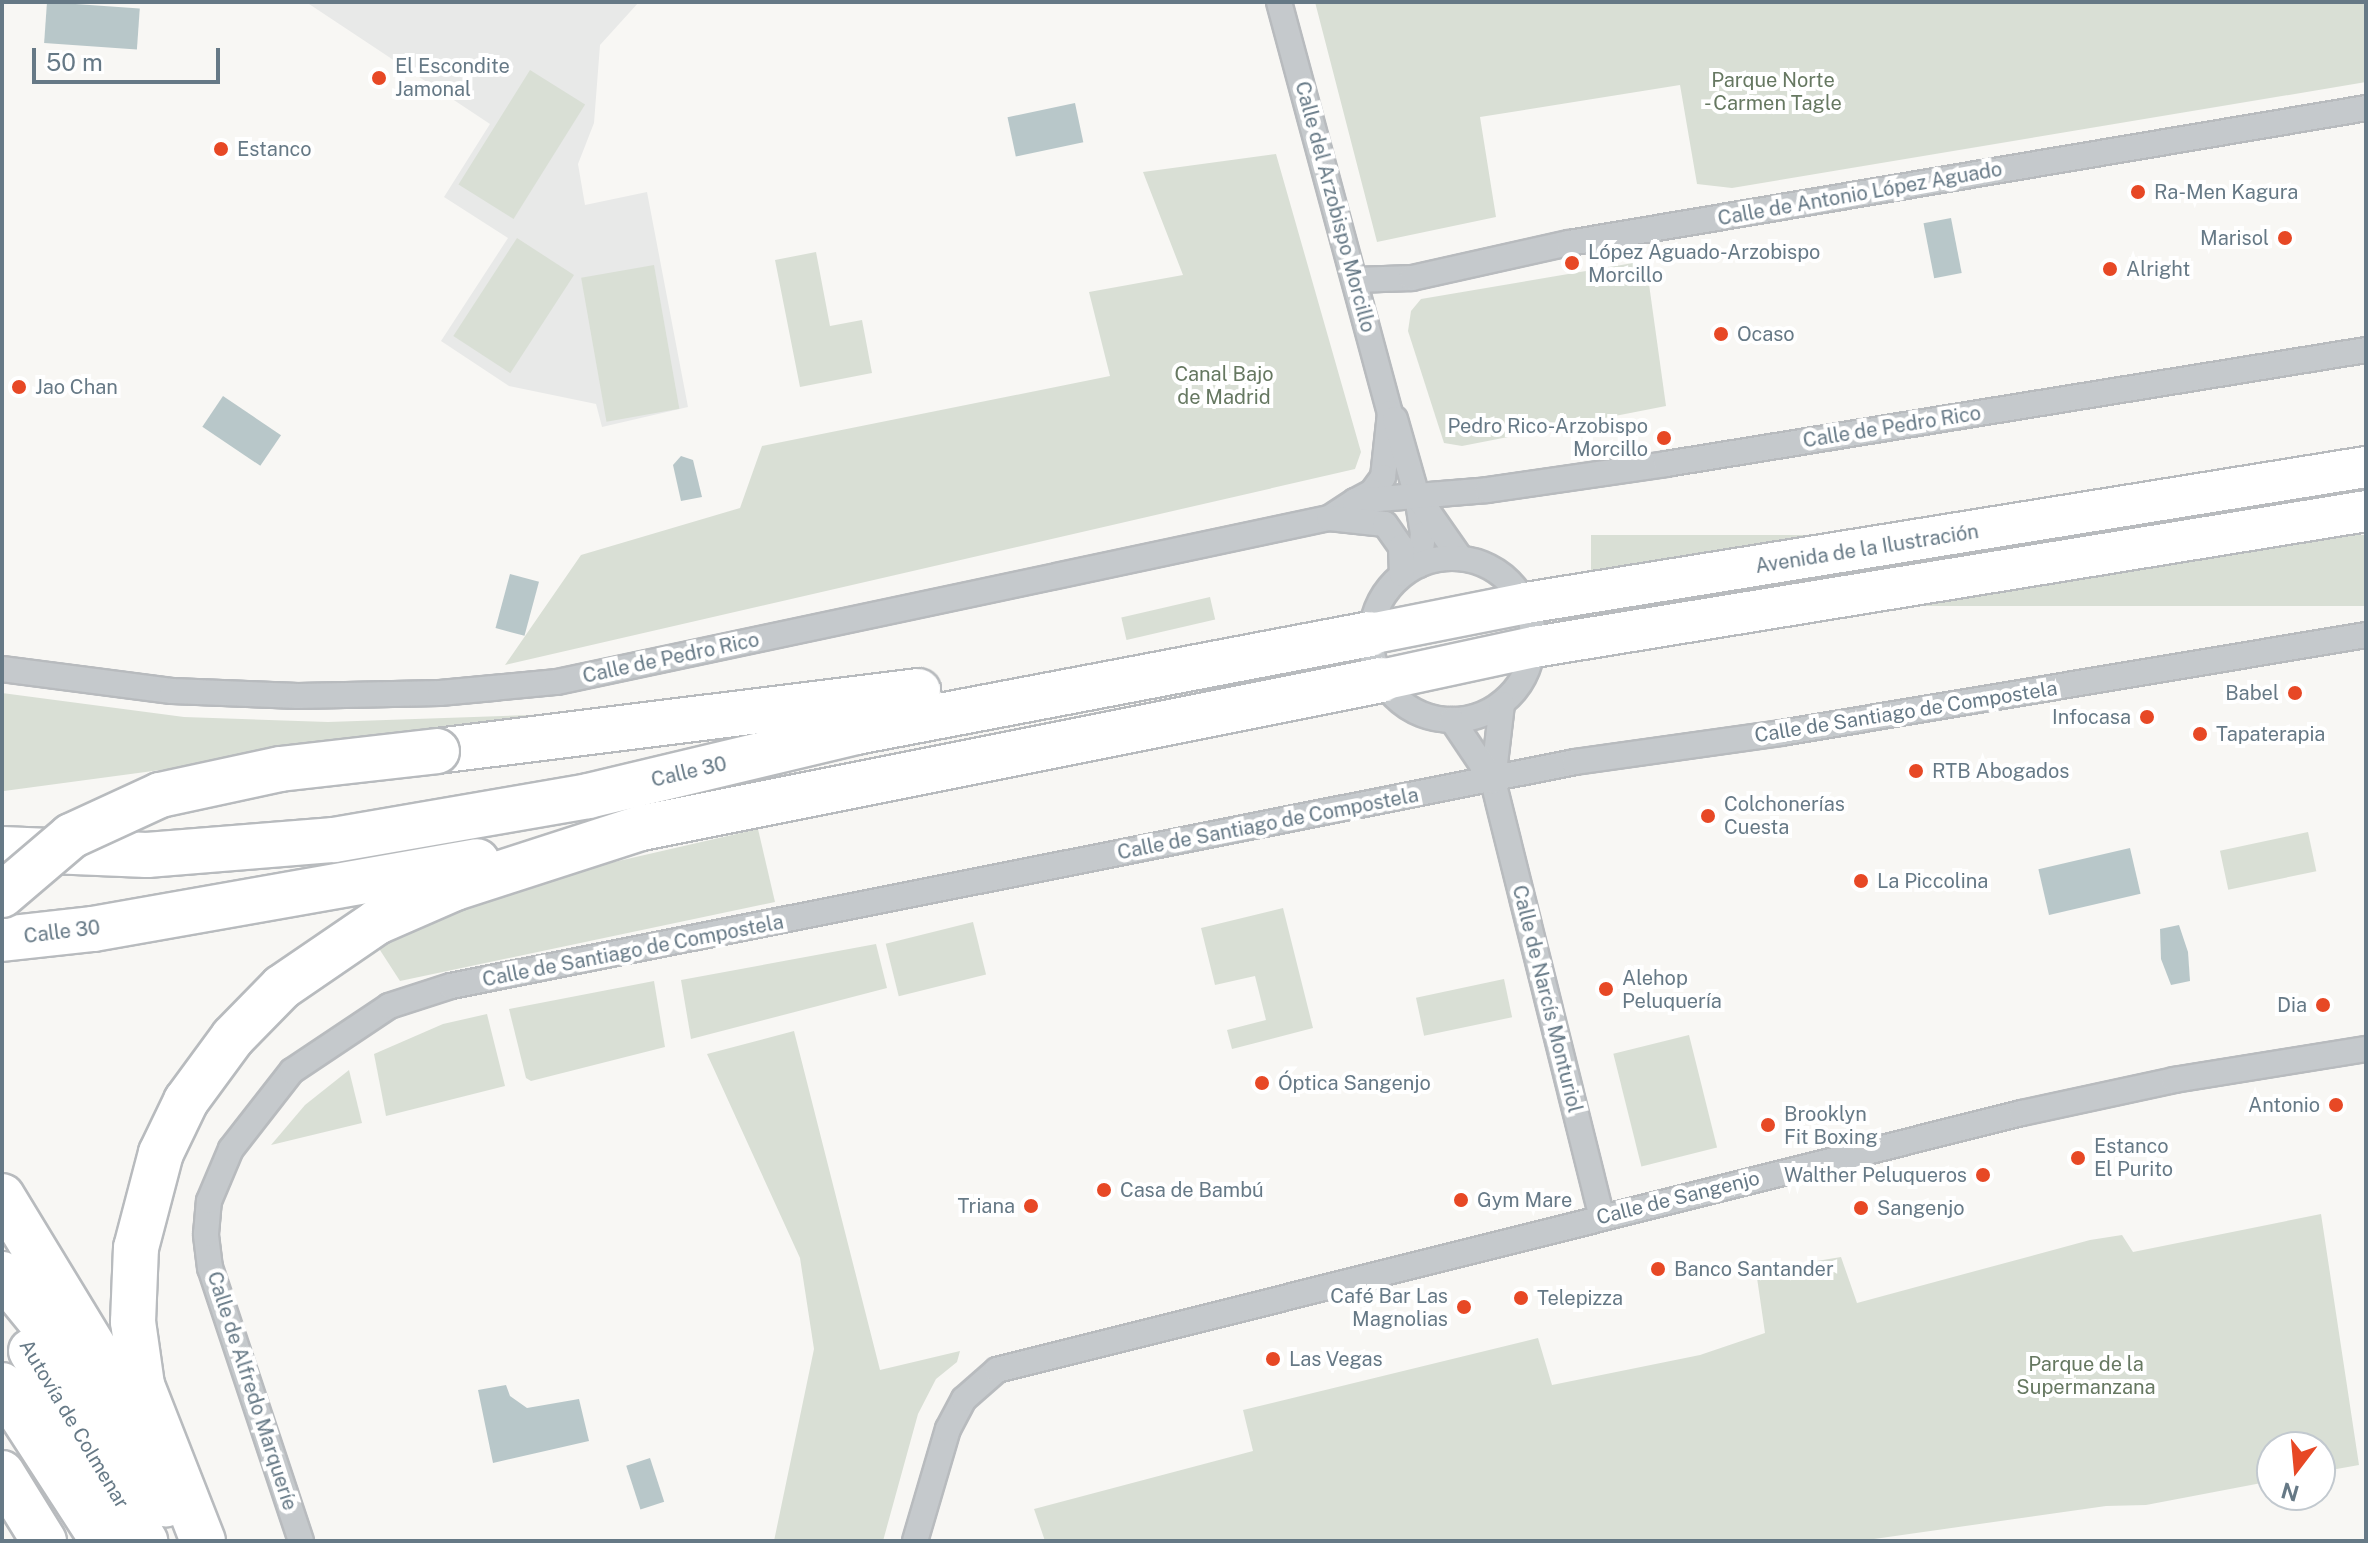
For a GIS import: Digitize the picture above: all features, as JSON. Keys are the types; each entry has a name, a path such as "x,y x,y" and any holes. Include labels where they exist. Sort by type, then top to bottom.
{"highway":[{"name":"Avenida de la Ilustración","path":"1370,634 1526,603 2366,467"},
{"path":"203,1541 142,1385 133,1322 136,1248 161,1153 186,1101 233,1037 282,987 377,922 455,888 641,828 1534,647 2366,511"},
{"name":"Calle 30","path":"2,849 147,855 334,840 588,796 856,732 1370,634"},
{"path":"2,895 71,836 160,795 280,769 819,706 1208,645 1297,647"},
{"path":"2,822 159,826 334,816 856,732"},
{"name":"Calle 30","path":"2,939 242,904 641,828"},
{"path":"2,1196 134,1413 196,1541"},
{"path":"2,1274 70,1357 188,1541"},
{"name":"Autovía de Colmenar","path":"2,1309 47,1375 145,1541"},
{"name":"Autovía de Colmenar","path":"2,1385 103,1541"},
{"path":"2,1473 44,1541"}],"street":[{"name":"Calle del Arzobispo Morcillo","path":"1279,2 1390,413 1383,477 1372,492 1355,501"},
{"name":"Calle de Antonio López Aguado","path":"1355,280 1412,278 1585,240 2366,108"},
{"name":"Calle de Pedro Rico","path":"1329,518 1355,501 1666,464 2366,350"},
{"name":"Calle del Arzobispo Morcillo","path":"1390,413 1399,423 1423,534 1410,570"},
{"path":"1417,496 1459,556"},
{"name":"Calle de Pedro Rico","path":"2,669 172,691 298,696 440,693 557,682 1329,518 1385,524 1401,547 1410,570"},
{"path":"1459,556 1486,564 1509,579 1526,603 1534,647 1527,672 1502,704 1452,720 1412,709 1381,680 1370,634 1375,609 1410,570 1459,556"},
{"name":"Calle de Santiago de Compostela","path":"231,1149 292,1071 389,1006 451,986 1493,781 1575,762 1781,733 2366,635"},
{"name":"Calle de Narcís Monturiol","path":"1493,781 1502,704"},
{"name":"Calle de Narcís Monturiol","path":"1452,720 1493,781 1602,1217"},
{"name":"Calle de Sangenjo","path":"915,1541 948,1429 964,1399 997,1370 2065,1104 2366,1049"},
{"name":"Calle de Alfredo Marqueríe","path":"231,1149 209,1201 206,1234 210,1268 301,1541"}],"shaded area":[{"path":"47,2 140,8 137,49 44,43"},
{"path":"306,2 639,2 600,45 594,123 578,164 585,205 647,192 688,407 602,427 596,404 509,386 441,341 508,238 444,197 490,124"},
{"path":"1075,103 1083,142 1016,156 1008,117"},
{"path":"1951,218 1962,273 1934,278 1924,223"},
{"path":"223,396 281,435 260,466 202,427"},
{"path":"681,456 693,460 702,497 681,501 673,465"},
{"path":"510,574 539,582 524,636 496,628"},
{"path":"2130,848 2141,894 2049,915 2038,869"},
{"path":"2179,925 2188,952 2190,981 2171,985 2161,959 2160,929"},
{"path":"506,1385 510,1396 527,1408 579,1399 589,1441 493,1463 478,1390"},
{"path":"650,1458 664,1502 640,1509 626,1466"}],"green space":[{"name":"Parque Norte - Carmen Tagle","path":"1315,2 2366,2 2366,82 1732,188 1697,184 1680,85 1480,117 1496,217 1377,242"},
{"path":"530,70 585,104 514,219 458,184"},
{"name":"Canal Bajo de Madrid","path":"1276,154 1361,452 1355,469 505,665 581,555 740,508 762,446 1110,376 1089,292 1183,275 1143,172"},
{"path":"517,238 574,275 510,373 453,336"},
{"path":"816,252 830,326 862,320 872,373 800,387 775,260"},
{"path":"1639,262 1648,277 1666,406 1462,446 1444,443 1408,331 1411,311 1421,299"},
{"path":"654,265 679,409 606,422 581,278"},
{"path":"1591,535 2366,535 2366,606 1591,606"},
{"path":"1210,597 1215,619 1127,640 1121,617"},
{"path":"2,693 184,717 328,722 585,713 4,791"},
{"path":"758,829 775,902 400,981 376,944 531,881"},
{"path":"2308,832 2316,871 2228,890 2220,851"},
{"path":"1283,908 1313,1028 1232,1049 1227,1030 1266,1020 1255,976 1215,985 1201,928"},
{"path":"973,922 986,974 899,996 886,944"},
{"path":"876,944 887,988 691,1039 681,980"},
{"path":"1504,979 1512,1017 1424,1036 1416,998"},
{"path":"654,981 665,1047 531,1081 526,1078 509,1009"},
{"path":"487,1014 505,1086 386,1116 374,1054 443,1024"},
{"path":"794,1031 880,1370 960,1351 957,1362 936,1379 918,1414 883,1541 774,1541 814,1349 800,1258 707,1054"},
{"path":"1689,1035 1717,1148 1641,1166 1613,1054"},
{"path":"349,1070 362,1123 271,1145 305,1105"},
{"name":"Parque de la Supermanzana","path":"2321,1214 2359,1465 2336,1469 2336,1431 2256,1431 2256,1484 2146,1505 2106,1506 1860,1541 1045,1541 1034,1509 1253,1451 1243,1410 1538,1338 1552,1385 1700,1355 1765,1333 1756,1271 1841,1257 1857,1303 2090,1240 2122,1235 2133,1252"}],"place":[{"name":"El Escondite Jamonal","path":"379,78"},
{"name":"Estanco","path":"221,149"},
{"name":"Ra-Men Kagura","path":"2138,192"},
{"name":"Marisol","path":"2285,238"},
{"name":"López Aguado-Arzobispo Morcillo","path":"1572,263"},
{"name":"Alright","path":"2110,269"},
{"name":"Ocaso","path":"1721,334"},
{"name":"Jao Chan","path":"19,387"},
{"name":"Pedro Rico-Arzobispo Morcillo","path":"1664,438"},
{"name":"Babel","path":"2295,693"},
{"name":"Infocasa","path":"2147,717"},
{"name":"Tapaterapia","path":"2200,734"},
{"name":"RTB Abogados","path":"1916,771"},
{"name":"Colchonerías Cuesta","path":"1708,816"},
{"name":"La Piccolina","path":"1861,881"},
{"name":"Alehop Peluquería","path":"1606,989"},
{"name":"Dia","path":"2323,1005"},
{"name":"Óptica Sangenjo","path":"1262,1083"},
{"name":"Antonio","path":"2336,1105"},
{"name":"Brooklyn Fit Boxing","path":"1768,1125"},
{"name":"Estanco El Purito","path":"2078,1158"},
{"name":"Walther Peluqueros","path":"1983,1175"},
{"name":"Casa de Bambú","path":"1104,1190"},
{"name":"Gym Mare","path":"1461,1200"},
{"name":"Triana","path":"1031,1206"},
{"name":"Sangenjo","path":"1861,1208"},
{"name":"Banco Santander","path":"1658,1269"},
{"name":"Telepizza","path":"1521,1298"},
{"name":"Café Bar Las Magnolias","path":"1464,1307"},
{"name":"Las Vegas","path":"1273,1359"}]}
